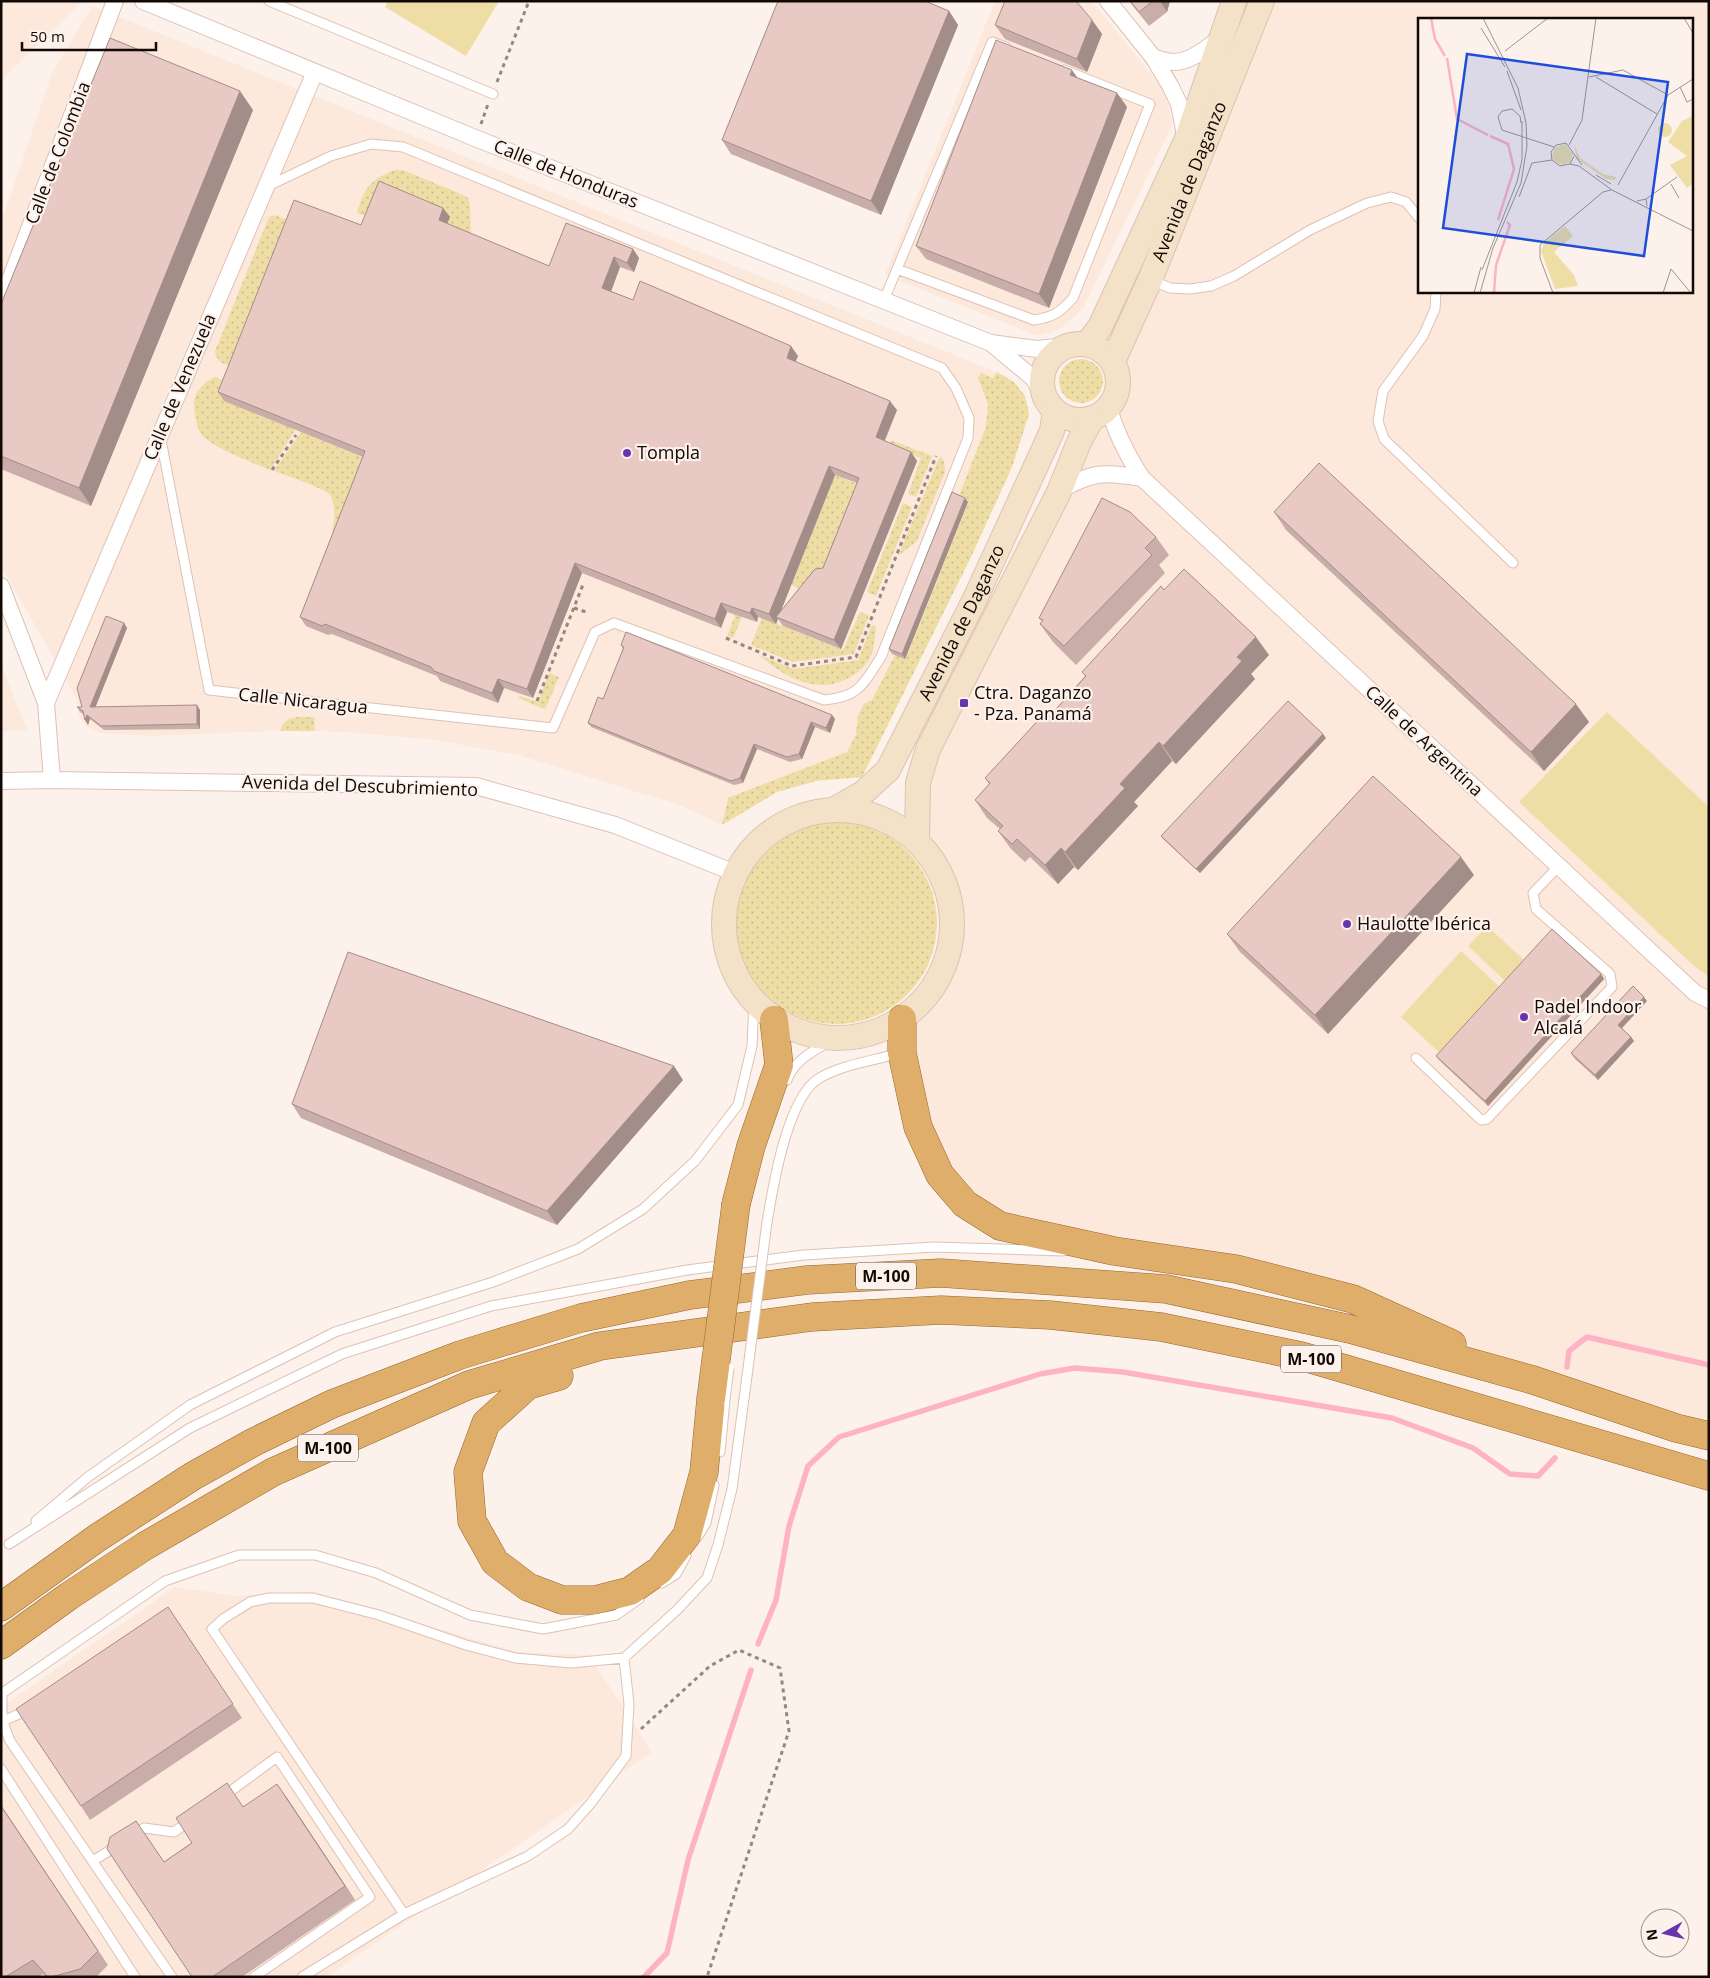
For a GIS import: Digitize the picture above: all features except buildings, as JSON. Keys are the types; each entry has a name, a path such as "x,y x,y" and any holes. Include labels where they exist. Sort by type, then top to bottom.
{"highway":[{"path":"691,1335 528,1385 486,1423 468,1472 472,1521 495,1562 528,1587 562,1600 595,1600 630,1591 660,1570 687,1535 704,1472 718,1400 750,1146 779,1065 764,1011"},
{"path":"902,1019 902,1053 918,1127 940,1175 965,1204 1000,1226 1114,1252 1236,1269 1353,1299 1533,1380"},
{"name":"M-100","path":"1,1607 98,1538 194,1476 254,1442 332,1404 479,1349 582,1318 690,1296 807,1280 941,1273 1166,1289 1350,1329 1533,1380 1676,1428 1709,1436"},
{"name":"M-100","path":"1,1645 69,1596 145,1546 273,1472 468,1385 600,1346 812,1317 942,1310 1050,1316 1161,1327 1301,1356 1709,1476"},
{"path":"1,1662 69,1596"}],"main road":[{"name":"Avenida de Daganzo","path":"1077,345 1100,326 1186,141 1234,1"},
{"name":"Avenida de Daganzo","path":"1112,360 1150,280 1262,1"},
{"path":"1077,345 1097,347 1112,360 1119,380 1118,390 1100,413 1072,419 1050,403 1042,386 1044,368 1050,358 1077,345"},
{"name":"Avenida de Daganzo","path":"835,809 863,794 888,770 974,601 1052,431 1050,403"},
{"name":"Avenida de Daganzo","path":"917,841 918,783 928,749 1059,492 1079,442 1100,413"},
{"path":"835,809 864,812 892,823 917,841 938,868 950,900 952,934 944,967 927,996 902,1019 880,1031 858,1037 834,1039 806,1034 792,1030 764,1011 734,974 724,940 725,906 735,873 753,847 776,827 804,814 835,809"}],"street":[{"name":"Calle de Colombia","path":"1,304 115,1"},
{"name":"Calle de Honduras","path":"143,1 475,138 991,344 1037,349 1077,345"},
{"path":"1108,1 1153,57 1171,86 1179,104 1186,141"},
{"path":"1153,57 1173,62 1184,60 1197,55 1223,36"},
{"name":"Calle de Venezuela","path":"46,703 315,72"},
{"name":"Calle de Honduras","path":"991,344 1033,378 1050,403"},
{"name":"Calle de Argentina","path":"1100,413 1116,432 1142,478 1696,993 1709,1000"},
{"path":"1059,492 1076,481 1091,475 1108,472 1142,478"},
{"path":"1,586 46,703 52,780"},
{"name":"Avenida del Descubrimiento","path":"1,781 52,780 476,786 614,825 735,873"}],"lane":[{"path":"269,1 493,94"},
{"path":"884,300 992,42 1011,49"},
{"path":"898,269 1034,320 1048,318 1062,311 1073,298 1150,104 1057,67"},
{"name":"Calle Nicaragua","path":"160,435 208,690 553,728 595,632 614,623 824,700 840,698 859,690 882,657 968,438 968,418 956,388 942,368 402,147 371,144 331,156 266,187"},
{"path":"1150,280 1170,288 1190,289 1211,286 1234,276 1310,230 1366,203 1391,198 1406,202 1418,217"},
{"path":"1436,292 1435,309 1423,336 1383,391 1378,421 1384,439 1513,563"},
{"path":"1416,1058 1481,1120 1487,1120 1612,987 1610,974 1536,908 1533,893 1559,866"},
{"path":"1,1550 88,1477 190,1405 335,1332 493,1282 578,1249 643,1210 695,1161 738,1105 752,1046 764,1011"},
{"path":"782,1091 789,1074 806,1055 834,1039"},
{"path":"404,1914 212,1629 223,1619 250,1602 268,1598 313,1598 379,1615 466,1645 515,1658 571,1663 624,1658 677,1610 706,1578 718,1545 732,1489 767,1222 777,1165 787,1132 802,1097 816,1079 837,1070 902,1053"},
{"path":"743,1196 759,1152"},
{"path":"9,1544 198,1424 342,1354 491,1306 687,1270 804,1255 934,1247 1040,1252 1114,1252"},
{"path":"738,1274 740,1254"},
{"path":"735,1303 737,1284"},
{"path":"731,1342 733,1323"},
{"path":"719,1460 718,1400 729,1362"},
{"path":"172,1977 10,1741 2,1721 2,1694 165,1581 238,1555 315,1555 376,1572 470,1615 543,1630 616,1615 676,1574 706,1522 716,1478"},
{"path":"302,1977 404,1914 528,1856 568,1829 591,1803 626,1756 629,1704 624,1658"},
{"path":"2,1721 24,1714 40,1702"},
{"path":"214,1804 278,1757 370,1897 254,1977"},
{"path":"1,1769 135,1977"},
{"path":"93,1861 144,1828 174,1832 198,1815"}],"path":[{"path":"475,138 530,1"},
{"path":"272,470 296,435"},
{"path":"726,638 792,666 856,657 936,456"},
{"path":"537,700 584,582"},
{"path":"574,608 586,612"},
{"path":"628,1742 710,1666 739,1650 780,1668 789,1731 708,1977"}],"shaded area":[{"path":"1,1 83,1 1,80"},
{"path":"388,1 499,1 466,56 385,7"},
{"path":"995,1 1092,1 1166,93 1172,125 1083,309 1060,329 1041,335 1036,335 885,275"},
{"path":"1262,1 1709,1 1709,1436 1533,1380 1353,1299 1000,1226 940,1175 902,1019 927,996 944,967 952,934 949,900 938,868 917,841 918,783 1114,399 1119,380 1117,370"},
{"path":"92,6 997,372 1014,382 1025,396 1029,414 1012,467 971,557 862,777 816,781 777,792 722,825 679,805 518,755 435,740 298,730 151,736 100,733 87,727 79,717 77,700 1,565 1,223 52,73"},
{"path":"394,170 403,170 468,198 470,204 471,240 445,229 450,217 374,219 357,213 369,186"},
{"path":"275,215 295,223 237,369 220,361 215,351 269,217"},
{"path":"1077,359 1085,359 1097,365 1103,381 1097,397 1085,403 1077,403 1065,397 1059,385 1059,377 1065,365"},
{"path":"997,372 1014,382 1025,396 1029,414 1012,467 971,557 862,777 816,781 777,792 722,825 728,798 847,752 856,734 858,716 864,704 872,700 895,655 906,658 968,503 958,498 986,427 988,404 978,378 981,373 993,378"},
{"path":"215,377 231,383 295,430 270,470 221,448 204,437 200,432 194,406 195,397 203,385"},
{"path":"301,432 372,461 342,535 332,531 334,513 330,495 313,485 274,471"},
{"path":"891,440 932,456 916,497 908,494 921,458 889,445"},
{"path":"940,456 944,461 945,472 917,541 898,556"},
{"path":"835,475 865,487 822,597 791,585"},
{"path":"903,503 912,507 876,596 867,592"},
{"path":"735,611 743,614 733,638 727,636 735,616 733,614"},
{"path":"860,612 869,615 854,654 792,662 751,645 762,618 843,650"},
{"path":"872,625 876,627 874,647 870,658 859,671 840,682 815,685 803,682 780,671 759,655 793,669 858,660"},
{"path":"1,664 27,730 1,731"},
{"path":"549,673 559,677 546,708 544,709 518,698 520,696 538,702"},
{"path":"1607,712 1709,807 1709,977 1692,964 1519,802"},
{"path":"314,717 315,731 280,731 289,719"},
{"path":"826,822 846,822 875,829 908,851 930,884 937,913 937,933 930,962 908,995 875,1017 846,1024 826,1024 797,1017 764,995 742,962 735,933 735,913 742,884 764,851 797,829"},
{"path":"1487,926 1525,961 1506,982 1468,946"},
{"path":"1461,951 1503,990 1443,1056 1401,1017"},
{"path":"175,1587 236,1596 314,1592 518,1652 589,1655 652,1752 327,1977 1,1977 1,1707"}],"waterway":[{"path":"1567,1367 1569,1351 1587,1337 1709,1365"},
{"path":"758,1644 776,1600 789,1526 808,1466 839,1437 1040,1374 1075,1368 1123,1372 1392,1418 1473,1448 1510,1474 1538,1476 1555,1458"},
{"path":"644,1977 667,1953 688,1860 751,1670"}],"place":[{"name":"Tompla","path":"627,453"},
{"name":"Ctra. Daganzo - Pza. Panamá","path":"964,703"},
{"name":"Haulotte Ibérica","path":"1347,924"},
{"name":"Padel Indoor Alcalá","path":"1524,1017"}]}
